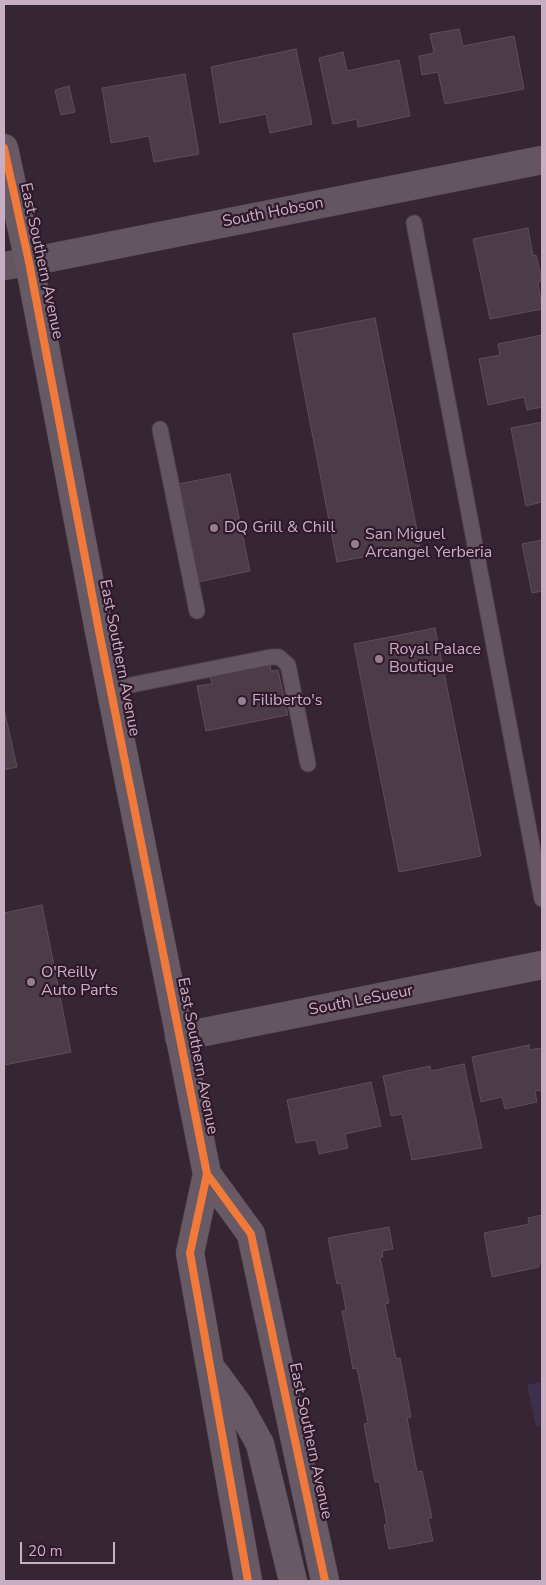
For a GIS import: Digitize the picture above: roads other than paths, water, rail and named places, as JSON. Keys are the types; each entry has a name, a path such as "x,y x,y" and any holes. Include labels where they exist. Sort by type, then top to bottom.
{"main road":[{"name":"East Southern Avenue","path":"4,148 16,264 111,689 207,1174 190,1254 248,1581"},
{"name":"East Southern Avenue","path":"207,1174 252,1234 325,1581"},
{"path":"210,1367 239,1406 260,1444 294,1581"}],"street":[{"name":"South Hobson","path":"16,264 542,160"},
{"name":"South LeSueur","path":"180,1037 542,965"}],"lane":[{"path":"414,223 542,899"},
{"path":"160,429 197,611"},
{"path":"111,689 279,657 284,659 288,665 308,764"}],"place":[{"name":"DQ Grill & Chill","path":"214,528"},
{"name":"San Miguel Arcangel Yerberia","path":"355,544"},
{"name":"Royal Palace Boutique","path":"379,659"},
{"name":"Filiberto's","path":"242,701"},
{"name":"O'Reilly Auto Parts","path":"31,982"}]}
